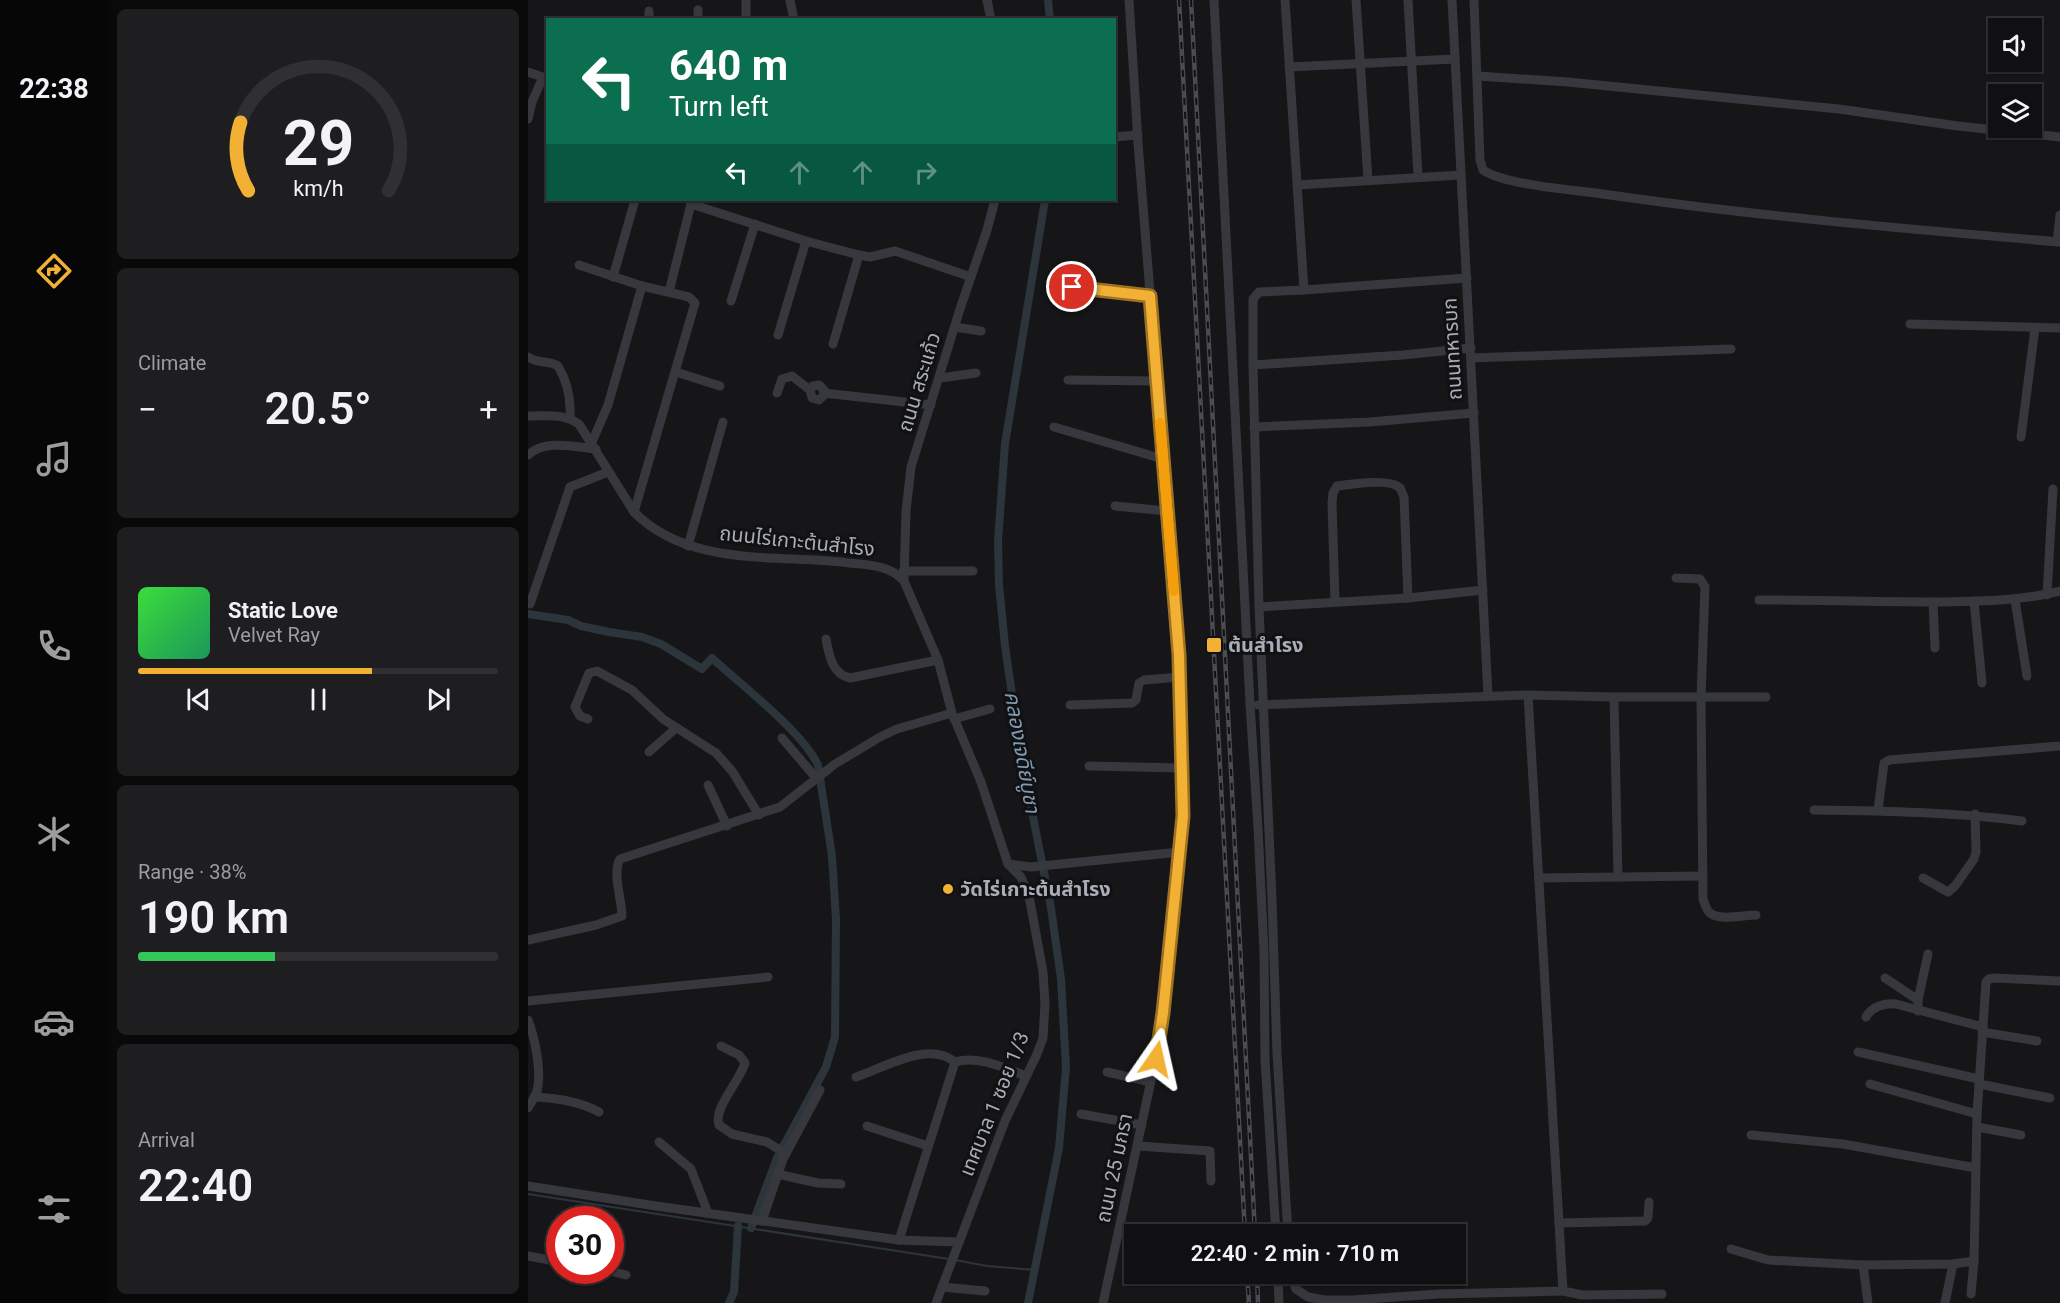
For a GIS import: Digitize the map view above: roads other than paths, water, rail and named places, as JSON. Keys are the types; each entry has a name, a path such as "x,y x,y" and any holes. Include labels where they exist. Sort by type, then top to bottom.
{"street":[{"path":"746,0 746,18"},
{"path":"790,0 794,18"},
{"path":"987,0 991,18"},
{"name":"ถนน 25 มกรา","path":"1103,1303 1138,1146 1163,1013 1183,816 1180,677 1129,0"},
{"path":"1214,0 1264,941 1265,1060 1275,1224"},
{"path":"1285,0 1304,290"},
{"path":"1356,0 1368,180"},
{"path":"1408,0 1418,176"},
{"name":"ถนนทหารบก","path":"1452,0 1488,695"},
{"path":"1474,0 1480,160 1483,171 1491,176 1704,209 1818,222 2059,242 2060,215"},
{"path":"1289,67 1455,59"},
{"path":"528,72 545,78 532,102 528,119"},
{"path":"1477,76 1568,82 1839,109 1958,126 2060,137"},
{"path":"1116,137 1138,135"},
{"path":"1297,185 1461,175"},
{"path":"613,277 635,201"},
{"name":"ถนน สระแก้ว","path":"904,576 908,483 995,201"},
{"path":"669,292 692,202 806,241 870,257 895,251 971,277"},
{"path":"731,301 754,224"},
{"path":"778,334 806,241"},
{"path":"833,344 859,255"},
{"path":"579,265 642,286 689,297 695,303 634,512"},
{"path":"1287,1224 1277,1053 1259,607 1253,299 1259,292 1467,278"},
{"path":"1052,285 1150,296"},
{"path":"528,455 534,449 549,446 594,445 608,405 642,286"},
{"path":"1910,324 2060,328"},
{"path":"955,327 981,331"},
{"path":"2021,437 2035,328"},
{"path":"1253,365 1471,353 1731,349"},
{"path":"528,357 558,366 571,407 570,417 528,416"},
{"path":"676,372 720,386"},
{"path":"940,378 976,373"},
{"path":"777,393 782,379 790,376 810,390 813,386 819,385 824,393 931,405"},
{"path":"1068,380 1157,381"},
{"path":"1254,427 1370,422 1474,413"},
{"name":"ถนนไร่เกาะต้นสำโรง","path":"570,417 579,423 594,445 608,472 634,512 646,524 688,546 743,556 879,566 904,576"},
{"path":"688,546 723,422"},
{"path":"1054,427 1163,459"},
{"path":"530,604 570,488 608,472"},
{"path":"1335,602 1333,493 1337,486 1355,484 1384,483 1401,489 1404,497 1408,598"},
{"path":"2047,595 2053,489"},
{"path":"1115,506 1167,511"},
{"path":"973,571 904,576 938,660 953,716 981,782 1008,864 1031,867 1180,852"},
{"path":"1676,578 1700,579 1705,587 1701,697 1703,899 1707,910 1712,915 1756,915"},
{"path":"1259,607 1408,598 1483,590"},
{"path":"1759,600 1933,602 2015,600 2060,591"},
{"path":"2015,600 2027,676"},
{"path":"1974,601 1982,682"},
{"path":"1933,602 1935,648"},
{"path":"826,639 831,661 838,673 850,678 938,660"},
{"path":"588,719 580,716 575,707 589,673 597,671 632,690 663,719 705,744 725,760 759,815"},
{"path":"1070,705 1132,703 1136,700 1139,683 1144,680 1180,677"},
{"path":"1250,704 1488,695 1766,697"},
{"path":"1528,695 1563,1291"},
{"path":"1614,697 1618,877"},
{"path":"528,940 618,919 622,916 617,872 617,864 620,860 780,807 820,776 880,737 897,729 990,709"},
{"path":"649,753 676,728"},
{"path":"782,738 820,776"},
{"path":"1878,810 1884,763 1888,760 2060,746"},
{"path":"1089,766 1182,768"},
{"path":"708,786 727,826"},
{"path":"1814,810 1975,814 2022,820"},
{"path":"1923,878 1948,892 1955,886 1976,852 1975,814"},
{"name":"เทศบาล 1 ซอย 1/3","path":"936,1303 1005,1121 1043,1038 1045,1004 1043,972 1029,896 1021,877 1008,864"},
{"path":"1539,878 1703,876"},
{"path":"1918,1011 1918,1000 1928,954"},
{"path":"528,1001 768,977"},
{"path":"1885,978 1918,1000"},
{"path":"1971,1294 1974,1262 1977,1114 1986,982 1989,979 2060,981"},
{"path":"1866,1017 1868,1012 1887,1004 1896,1004 1982,1029 2037,1041"},
{"path":"528,1020 538,1076 537,1091 528,1108"},
{"path":"721,1046 739,1055 745,1063 718,1114 719,1125 732,1134 767,1142 783,1152"},
{"path":"1858,1052 2050,1098"},
{"path":"856,1077 875,1071 896,1060 924,1054 944,1055 955,1062 965,1060 988,1062 1026,1077"},
{"path":"899,1240 955,1062"},
{"path":"1107,1072 1151,1082"},
{"path":"1870,1084 1977,1114"},
{"path":"758,1220 777,1174 783,1152 820,1090"},
{"path":"534,1097 574,1102 599,1112"},
{"path":"1082,1114 1142,1125"},
{"path":"867,1126 928,1146"},
{"path":"1977,1127 2021,1135"},
{"path":"1751,1135 1843,1144 1976,1168"},
{"path":"658,1142 690,1169 708,1213"},
{"path":"1138,1146 1210,1151 1212,1180"},
{"path":"777,1174 818,1183 841,1184"},
{"path":"528,1186 899,1240 958,1245"},
{"path":"1559,1222 1645,1221 1648,1218 1649,1202"},
{"path":"1119,1229 1124,1230"},
{"path":"1731,1249 1768,1260 1863,1264 1974,1262"},
{"path":"528,1256 546,1259"},
{"path":"1863,1264 1868,1303"},
{"path":"1945,1303 1953,1264"},
{"path":"1278,1284 1279,1303"},
{"path":"1294,1284 1296,1289 1308,1298 1325,1300 1438,1298 1563,1291 1582,1295 1662,1294"},
{"path":"942,1287 985,1291"}],"waterway":[{"name":"คลองเจดีย์บูชา","path":"1048,0 1050,18"},
{"name":"คลองเจดีย์บูชา","path":"1028,1303 1059,1148 1066,1067 1061,979 1051,908 1021,756 1005,646 999,585 998,541 1005,444 1045,201"},
{"path":"528,614 568,620 581,626 642,637 661,644 702,669 712,658 785,723 818,765 832,856 836,919 835,1037 826,1067 777,1158 751,1228"},
{"path":"528,1194 949,1259"},
{"path":"729,1303 734,1292 738,1226"},
{"path":"955,1260 987,1266 1035,1270"}],"railway":[{"path":"1179,0 1244,1224"},
{"path":"1191,0 1254,1224"},
{"path":"1248,1284 1249,1303"},
{"path":"1257,1284 1258,1303"}],"place":[{"name":"ต้นสำโรง","path":"1214,645"},
{"name":"วัดไร่เกาะต้นสำโรง","path":"948,889"}]}
